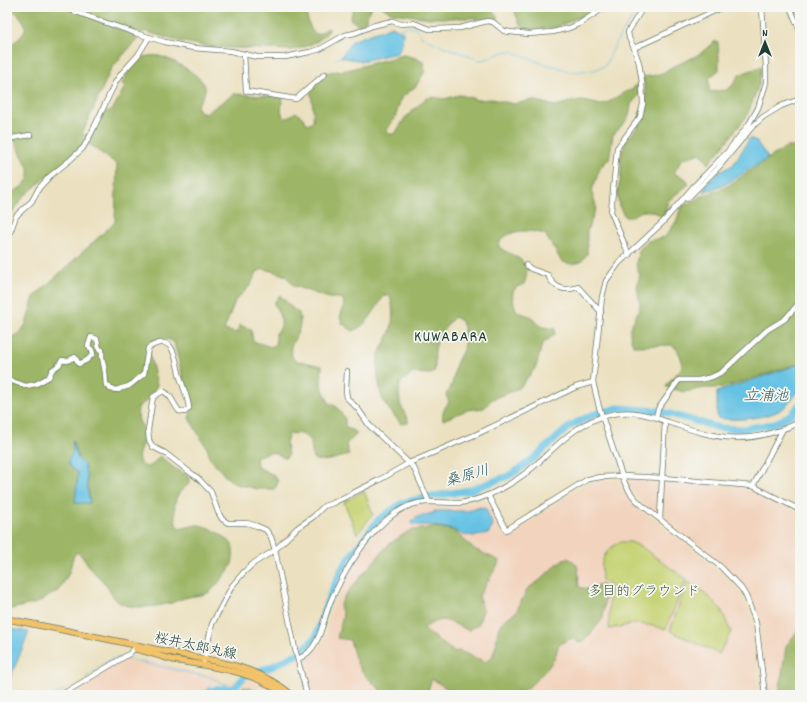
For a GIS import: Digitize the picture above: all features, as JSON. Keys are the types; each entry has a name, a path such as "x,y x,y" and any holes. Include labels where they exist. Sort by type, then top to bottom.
{"main road":[{"name":"桜井太郎丸線","path":"7,619 90,635 204,662 244,668 264,677 292,695"},
{"name":"桜井太郎丸線","path":"204,662 240,673 270,685 284,695"}],"street":[{"path":"62,7 148,37 194,48 231,51 257,57 294,56 320,49 345,35 355,34 372,26 392,22 401,24 414,23 429,29 435,29 460,28 487,21 493,22 504,31 529,34 553,32 579,24 605,7"},
{"path":"629,255 611,212 617,148 640,116 643,104 639,63 628,32 643,7"},
{"path":"634,48 723,7"},
{"path":"762,7 766,83 758,108 749,124 728,151 694,186 669,215 614,269 606,281 602,297 593,382 599,408 624,483 635,499 721,567 741,588 746,596 756,623 764,695"},
{"path":"790,7 800,31"},
{"path":"7,241 16,216 32,201 39,188 50,176 83,148 115,83 138,55 148,37"},
{"path":"244,54 246,91 296,99 325,74"},
{"path":"669,215 674,212 718,168 762,117 781,106 800,99"},
{"path":"7,139 30,135"},
{"path":"526,265 533,270 548,275 551,282 562,289 571,290 578,287 601,312"},
{"path":"656,417 658,409 679,380 699,380 712,377 722,372 767,330 785,319 800,302"},
{"path":"7,378 26,386 39,383 49,377 52,370 60,365 62,360 67,361 75,357 80,364 89,359 93,354 88,344 91,337 93,337 97,339 99,348 102,350 106,385 109,386 110,389 119,390 131,384 144,374 148,348 159,342 169,346 175,353 178,370 189,408 184,412 179,411 169,394 166,392 163,391 154,395 149,424 149,440 153,447 165,453 202,481 211,492 222,519 228,523 247,523 262,528 269,534 275,550 295,651 307,695"},
{"path":"347,371 347,398 358,409 369,425 414,468 429,501"},
{"path":"204,662 212,624 232,586 254,563 275,550 297,528 313,517 324,506 375,482 409,463 477,434 576,387 593,382"},
{"path":"297,658 308,652 319,639 330,605 345,573 376,529 390,516 420,502 429,501 461,503 488,495 502,488 530,469 569,434 602,416 614,413 629,412 656,417 697,432 725,438 762,436 782,431 800,422"},
{"path":"660,520 665,421"},
{"path":"753,486 782,431"},
{"path":"488,495 506,530 588,479 596,477 622,476 663,478 753,486 800,510"},
{"path":"61,695 129,654 136,647"}],"shaded area":[{"path":"626,479 752,488 800,514 800,695 767,695 761,637 754,606 747,589 710,553 658,516 643,503 633,492"},
{"path":"594,480 618,480 622,489 636,506 703,558 736,587 749,611 754,630 757,661 756,679 759,695 313,695 303,662 325,639 329,619 345,578 377,531 391,518 420,504 452,507 485,500 488,502 502,534 508,536"},
{"path":"124,660 139,664 142,660 185,668 194,674 208,674 211,670 220,679 209,687 202,695 65,695 118,665"},
{"path":"273,667 266,689 276,695 208,695 223,682 255,678"}],"green space":[{"path":"9,7 305,7 313,32 316,34 321,33 326,29 330,29 327,34 318,41 292,50 210,47 174,40 144,31 111,69 82,134 91,138 102,113 112,110 125,87 122,83 132,66 140,58 150,56 159,56 171,60 200,79 204,84 205,91 197,105 199,111 205,114 234,94 283,97 281,111 283,117 285,119 296,112 308,125 313,121 313,105 310,88 322,73 347,70 403,55 416,58 423,62 425,71 416,86 401,98 396,115 386,132 388,134 395,134 405,118 425,99 432,97 444,99 459,95 477,100 492,99 514,104 533,100 555,106 575,101 599,105 609,102 631,90 638,83 641,91 631,104 629,116 626,121 613,135 609,159 600,168 592,191 596,208 587,231 587,254 581,262 572,264 562,262 545,234 521,231 510,234 500,241 499,246 501,249 522,261 527,270 524,284 519,286 513,292 513,299 517,312 530,316 542,327 555,329 555,334 542,344 536,367 521,386 513,391 492,399 484,408 467,410 443,420 444,411 449,402 446,395 452,384 456,364 464,348 464,326 460,320 454,317 445,328 438,341 435,350 434,372 431,374 413,373 400,383 400,404 408,420 408,423 401,424 383,400 380,390 377,361 392,323 393,312 390,296 384,295 375,311 363,325 353,331 342,323 340,317 344,305 342,298 329,298 294,286 286,276 263,269 257,272 250,286 235,301 224,330 237,333 239,325 251,329 253,341 271,347 275,345 276,333 281,326 281,319 274,303 280,295 299,313 300,327 291,349 292,356 294,360 322,366 321,385 329,403 337,407 345,419 345,425 347,428 356,432 356,435 346,444 349,455 331,460 322,461 314,459 312,455 311,441 306,436 301,434 289,434 286,443 288,456 286,458 271,452 256,457 257,467 274,475 278,481 274,489 257,489 236,484 225,476 210,459 208,450 189,418 192,403 182,374 174,342 168,339 162,339 150,342 149,352 157,385 149,399 138,407 138,418 144,434 139,452 139,460 141,464 146,467 152,465 160,456 172,466 187,475 189,482 177,496 175,503 176,525 181,528 199,525 211,529 225,537 231,543 233,548 231,566 220,581 208,593 184,598 162,605 133,607 117,601 105,583 77,552 73,557 69,573 59,590 37,603 7,610 7,340 20,333 26,324 34,297 115,222 117,164 87,143 24,196 7,220 7,196 23,186 29,178 29,169 7,126 7,47 21,37 25,28 21,18","holes":["73,442 78,459 84,465 90,503 75,503 78,473 70,467 68,462 73,450"]},
{"path":"354,7 372,7 365,22 360,25 350,19"},
{"path":"382,7 490,7 498,18 497,21 494,22 475,18 429,18 392,13"},
{"path":"513,7 596,7 587,14 554,28 526,29 520,25"},
{"path":"715,41 718,43 719,70 709,78 709,92 727,90 732,86 739,75 762,66 759,84 747,116 709,164 701,153 682,159 674,173 686,179 689,184 669,200 663,217 654,212 645,211 639,212 631,217 625,217 619,206 617,193 621,178 621,155 625,143 637,128 640,112 645,104 646,95 643,77 663,73 701,53"},
{"path":"786,147 798,147 800,150 800,304 791,312 797,318 800,316 800,363 723,388 705,388 684,392 666,387 681,367 682,363 678,351 672,345 634,346 631,340 630,328 639,310 640,304 637,286 640,275 636,263 639,250 642,245 648,241 665,237 676,222 681,207 700,197 726,187"},
{"path":"364,491 373,514 357,534 344,502"},
{"path":"433,527 453,530 474,549 500,561 479,596 483,610 478,625 468,630 445,620 440,620 423,629 454,652 459,651 486,662 493,655 498,630 504,620 516,612 528,588 567,558 572,560 577,566 579,587 587,589 601,584 606,587 603,618 584,641 578,643 574,639 568,639 558,646 555,658 547,669 528,688 518,692 506,695 465,695 446,688 432,679 426,695 380,695 380,689 367,678 357,663 350,640 337,638 343,615 340,606 345,595 389,544 409,531"},
{"name":"多目的グラウンド","path":"620,542 631,542 643,548 686,579 666,629 649,625 634,624 609,629 609,585 602,580 602,562 606,553 614,545"},
{"path":"687,581 705,593 721,609 731,632 719,654 670,631"},
{"path":"800,628 800,695 779,695 786,646"},
{"path":"243,687 250,688 266,695 234,695"}],"water":[{"path":"392,26 403,32 402,44 397,53 361,61 341,57 352,41"},
{"path":"750,138 756,141 768,158 724,185 703,192 708,182 718,173 733,165"},
{"name":"立浦池","path":"800,364 801,380 799,389 788,404 777,412 751,418 717,418 717,392"},
{"path":"72,440 78,459 84,465 90,503 75,503 78,473 70,467 68,462 73,450"},
{"path":"481,507 486,509 493,526 488,534 476,536 463,535 451,529 428,525 413,525 411,521 420,516 434,513 434,511 468,511"},
{"path":"7,628 29,632 7,686"}],"waterway":[{"path":"398,30 406,27 415,27 423,38 479,60 488,59 503,52 511,51 570,72 594,70 605,66 619,37 640,7"},
{"path":"336,59 341,57"},
{"name":"桑原川","path":"206,695 211,690 234,688 246,675 271,667 301,652 316,637 326,605 342,569 378,520 402,503 470,490 508,476 535,457 570,426 592,415 618,408 660,411 720,428 744,429 772,424 782,420 793,413 800,404"},
{"path":"84,679 111,659 120,658"},
{"path":"125,659 210,677 234,688"},
{"path":"55,695 64,691"}],"district":[{"name":"KUWABARA","path":"451,335"}]}
